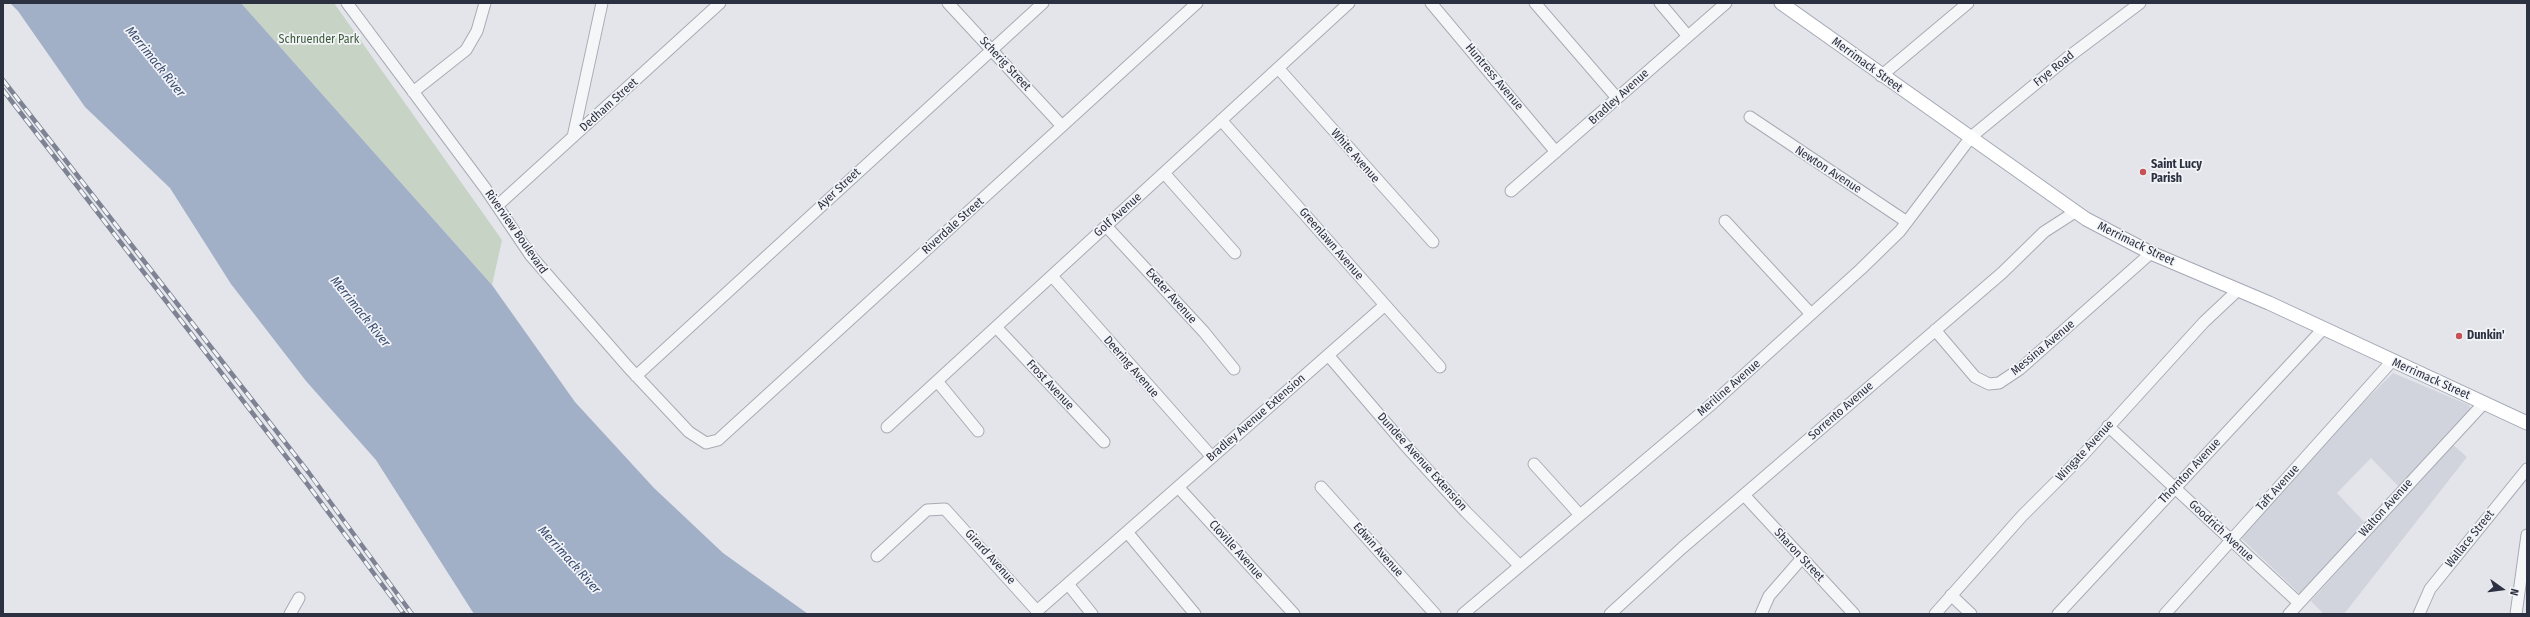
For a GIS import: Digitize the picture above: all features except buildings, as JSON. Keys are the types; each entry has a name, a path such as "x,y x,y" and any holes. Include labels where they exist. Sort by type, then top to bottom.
{"main road":[{"name":"Merrimack Street","path":"1786,4 1881,76 2075,212 2150,253 2322,329 2527,423"}],"street":[{"name":"Riverview Boulevard","path":"347,3 497,206 530,256 636,376 689,432 706,443"},
{"path":"413,92 466,50 478,31 485,3"},
{"path":"573,137 602,3"},
{"name":"Dedham Street","path":"497,206 720,3"},
{"name":"Scherig Street","path":"948,3 1062,126"},
{"name":"Ayer Street","path":"636,376 1043,3"},
{"name":"Riverdale Street","path":"706,443 718,440 1197,3"},
{"name":"Golf Avenue","path":"886,427 1349,3"},
{"name":"Huntress Avenue","path":"1431,3 1556,152"},
{"path":"1535,3 1617,98"},
{"path":"1660,3 1688,35"},
{"name":"Bradley Avenue","path":"1511,191 1726,3"},
{"path":"1881,76 1968,3"},
{"name":"Frye Road","path":"1971,138 2067,58 2140,3"},
{"name":"White Avenue","path":"1278,68 1433,242"},
{"name":"Newton Avenue","path":"1750,117 1907,222"},
{"name":"Greenlawn Avenue","path":"1221,120 1440,367"},
{"name":"Meriline Avenue","path":"1463,614 1713,403 1861,269 1907,222 1971,138"},
{"path":"1164,173 1235,253"},
{"name":"Sorrento Avenue","path":"1610,614 1935,330 2044,232 2075,212"},
{"path":"1725,221 1811,314"},
{"name":"Exeter Avenue","path":"1106,226 1204,332 1234,368"},
{"name":"Messina Avenue","path":"1935,330 1975,377 1990,384 1998,383 2020,369 2150,253"},
{"name":"Deering Avenue","path":"1052,276 1157,398 1212,457"},
{"name":"Wingate Avenue","path":"1935,614 2022,516 2204,322 2237,291"},
{"name":"Bradley Avenue Extension","path":"1127,532 1385,305"},
{"name":"Frost Avenue","path":"996,327 1104,442"},
{"name":"Thornton Avenue","path":"2058,614 2322,329"},
{"name":"Dundee Avenue Extension","path":"1328,355 1405,445 1466,512 1520,566"},
{"name":"Taft Avenue","path":"2164,614 2392,361"},
{"path":"937,381 978,431"},
{"name":"Walton Avenue","path":"2289,614 2484,403"},
{"name":"Goodrich Avenue","path":"2108,426 2299,603"},
{"path":"1534,464 1580,515"},
{"name":"Wallace Street","path":"2419,614 2430,589 2527,468"},
{"name":"Cloville Avenue","path":"1178,487 1294,614"},
{"name":"Edwin Avenue","path":"1321,487 1435,614"},
{"name":"Sharon Street","path":"1744,496 1854,614"},
{"name":"Girard Avenue","path":"877,556 927,510 938,508 951,513 1037,611 1068,584"},
{"path":"1092,614 1068,584 1127,532 1195,614"},
{"path":"2516,614 2527,535"},
{"path":"1761,614 1768,596 1802,558"},
{"path":"1951,595 1971,614"},
{"path":"290,614 299,598"}],"shaded area":[{"path":"2393,373 2469,405 2471,410 2399,487 2371,458 2337,493 2366,524 2301,595 2241,538 2358,408"},
{"path":"2452,444 2467,457 2344,614 2324,614 2311,601"}],"green space":[{"name":"Schruender Park","path":"241,3 334,3 502,240 492,285"}],"water":[{"name":"Merrimack River","path":"10,3 241,3 492,285 575,402 654,488 723,553 808,614 474,614 376,460 306,381 231,284 170,188 85,107 18,11"}],"railway":[{"path":"3,80 309,473 412,614"},
{"path":"3,90 308,485 404,614"}],"place":[{"name":"Saint Lucy Parish","path":"2143,172"},
{"name":"Dunkin'","path":"2459,336"}]}
